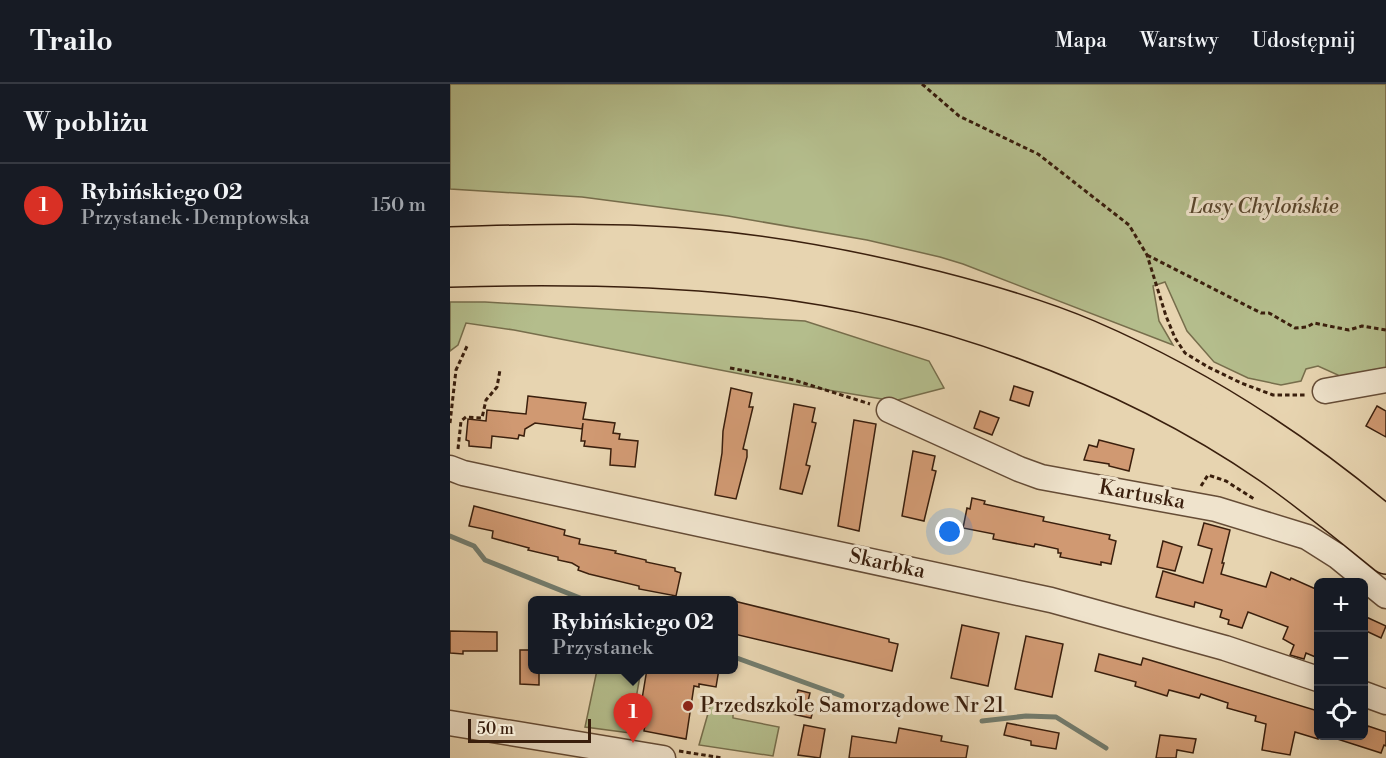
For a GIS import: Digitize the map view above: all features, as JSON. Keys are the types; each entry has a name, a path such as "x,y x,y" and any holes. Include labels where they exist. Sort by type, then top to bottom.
{"highway":[{"path":"450,244 593,241 716,248 843,267 1018,312 1086,336 1186,385 1299,455 1386,524"},
{"path":"450,270 599,269 750,278 810,286 871,298 996,333 1057,355 1123,383 1214,432 1289,481 1386,557"}],"street":[{"path":"1325,392 1386,380"},
{"name":"Kartuska","path":"889,410 1041,477 1216,509 1307,537 1337,556 1386,596"},
{"name":"Skarbka","path":"454,459 463,473 1051,600 1225,648 1314,678"},
{"path":"1368,695 1386,702"},
{"path":"450,723 568,750 663,758"}],"path":[{"path":"922,84 959,116 1038,154 1129,225 1147,255 1166,316 1175,338 1185,353 1232,379 1273,395 1303,396 1325,392"},
{"path":"1147,255 1261,314 1269,313 1295,328 1307,327 1314,323 1349,330 1362,326 1386,330"},
{"path":"450,423 456,370 468,344"},
{"path":"730,368 794,380 889,410"},
{"path":"454,459 461,421 466,417 482,418 486,400 497,387 500,370"}],"green space":[{"name":"Lasy Chylońskie","path":"450,84 1386,84 1386,371 1340,384 1338,375 1318,366 1306,369 1301,381 1281,385 1248,378 1214,362 1187,331 1165,282 1153,286 1159,321 1173,345 963,264 867,240 728,216 582,197 450,189"},
{"path":"450,302 485,302 805,321 929,361 944,388 894,401 466,323 458,345 450,351"},
{"path":"596,674 640,674 630,733 585,727"},
{"path":"711,703 733,709 733,718 779,727 773,756 699,745"}],"building":[{"path":"1014,386 1033,392 1029,406 1010,400"},
{"path":"731,388 752,393 749,407 753,407 743,449 747,450 747,457 736,499 715,495"},
{"path":"528,396 586,403 583,419 615,423 613,433 620,434 619,439 638,441 635,467 610,465 611,449 584,446 585,441 581,441 583,423 582,429 535,423 525,429 524,436 519,435 518,439 492,436 491,448 469,446 469,441 466,440 468,419 486,421 487,410 526,414"},
{"path":"794,404 815,408 812,422 816,423 806,465 810,466 802,494 780,489"},
{"path":"1377,406 1386,411 1386,437 1366,426"},
{"path":"980,411 999,418 992,435 974,428"},
{"path":"854,420 876,424 859,531 838,526"},
{"path":"1099,440 1134,449 1129,471 1109,466 1109,464 1084,460 1089,445 1097,447"},
{"path":"913,451 935,456 932,470 936,471 924,521 902,516"},
{"path":"972,498 985,501 984,504 1044,517 1043,521 1110,535 1109,539 1116,541 1111,564 1101,562 1101,565 1060,557 1061,553 1058,553 1058,549 993,539 994,534 963,528 967,508 970,509"},
{"path":"474,506 565,530 564,535 580,539 579,544 616,551 615,553 646,560 646,562 675,568 675,571 681,573 676,596 639,589 639,586 589,574 578,570 579,567 572,563 558,560 558,557 492,538 493,531 469,526"},
{"path":"1204,523 1230,530 1221,574 1266,587 1271,572 1314,588 1314,656 1306,653 1304,659 1290,655 1294,645 1283,639 1288,627 1248,612 1242,628 1228,624 1229,620 1220,617 1222,610 1195,602 1194,607 1156,597 1163,571 1203,583 1212,549 1198,545"},
{"path":"1163,541 1182,547 1175,571 1157,567"},
{"path":"738,602 889,639 889,642 898,644 892,671 738,635"},
{"path":"1368,618 1386,626 1381,638 1368,632"},
{"path":"962,625 999,633 988,686 951,678"},
{"path":"450,631 497,632 497,651 450,653"},
{"path":"1026,636 1063,644 1052,697 1015,689"},
{"path":"520,650 528,650 528,674 539,674 539,685 520,684"},
{"path":"1099,654 1141,665 1143,658 1314,710 1314,738 1295,732 1290,755 1262,750 1266,724 1255,721 1256,716 1227,708 1228,703 1201,694 1199,698 1169,690 1167,696 1135,686 1136,682 1095,671"},
{"path":"646,674 718,674 716,687 699,684 699,687 694,686 686,739 644,731 646,718 639,717"},
{"path":"798,690 810,693 807,705 814,707 811,718 792,714"},
{"path":"1007,723 1059,733 1056,749 1031,745 1031,741 1004,735"},
{"path":"804,725 825,729 820,758 798,755"},
{"path":"1368,726 1386,732 1386,746 1384,745 1381,753 1340,740 1368,740"},
{"path":"899,728 942,736 941,741 968,746 966,758 849,758 852,736 896,743"},
{"path":"1160,735 1196,739 1193,753 1177,750 1176,758 1156,758"}],"waterway":[{"path":"450,536 474,546 485,560 575,596"},
{"path":"738,658 842,696"},
{"path":"982,721 1026,716 1056,717 1106,748"}],"place":[{"name":"Przedszkole Samorządowe Nr 21","path":"688,706"},
{"name":"Rybińskiego 02","path":"633,743"}]}
